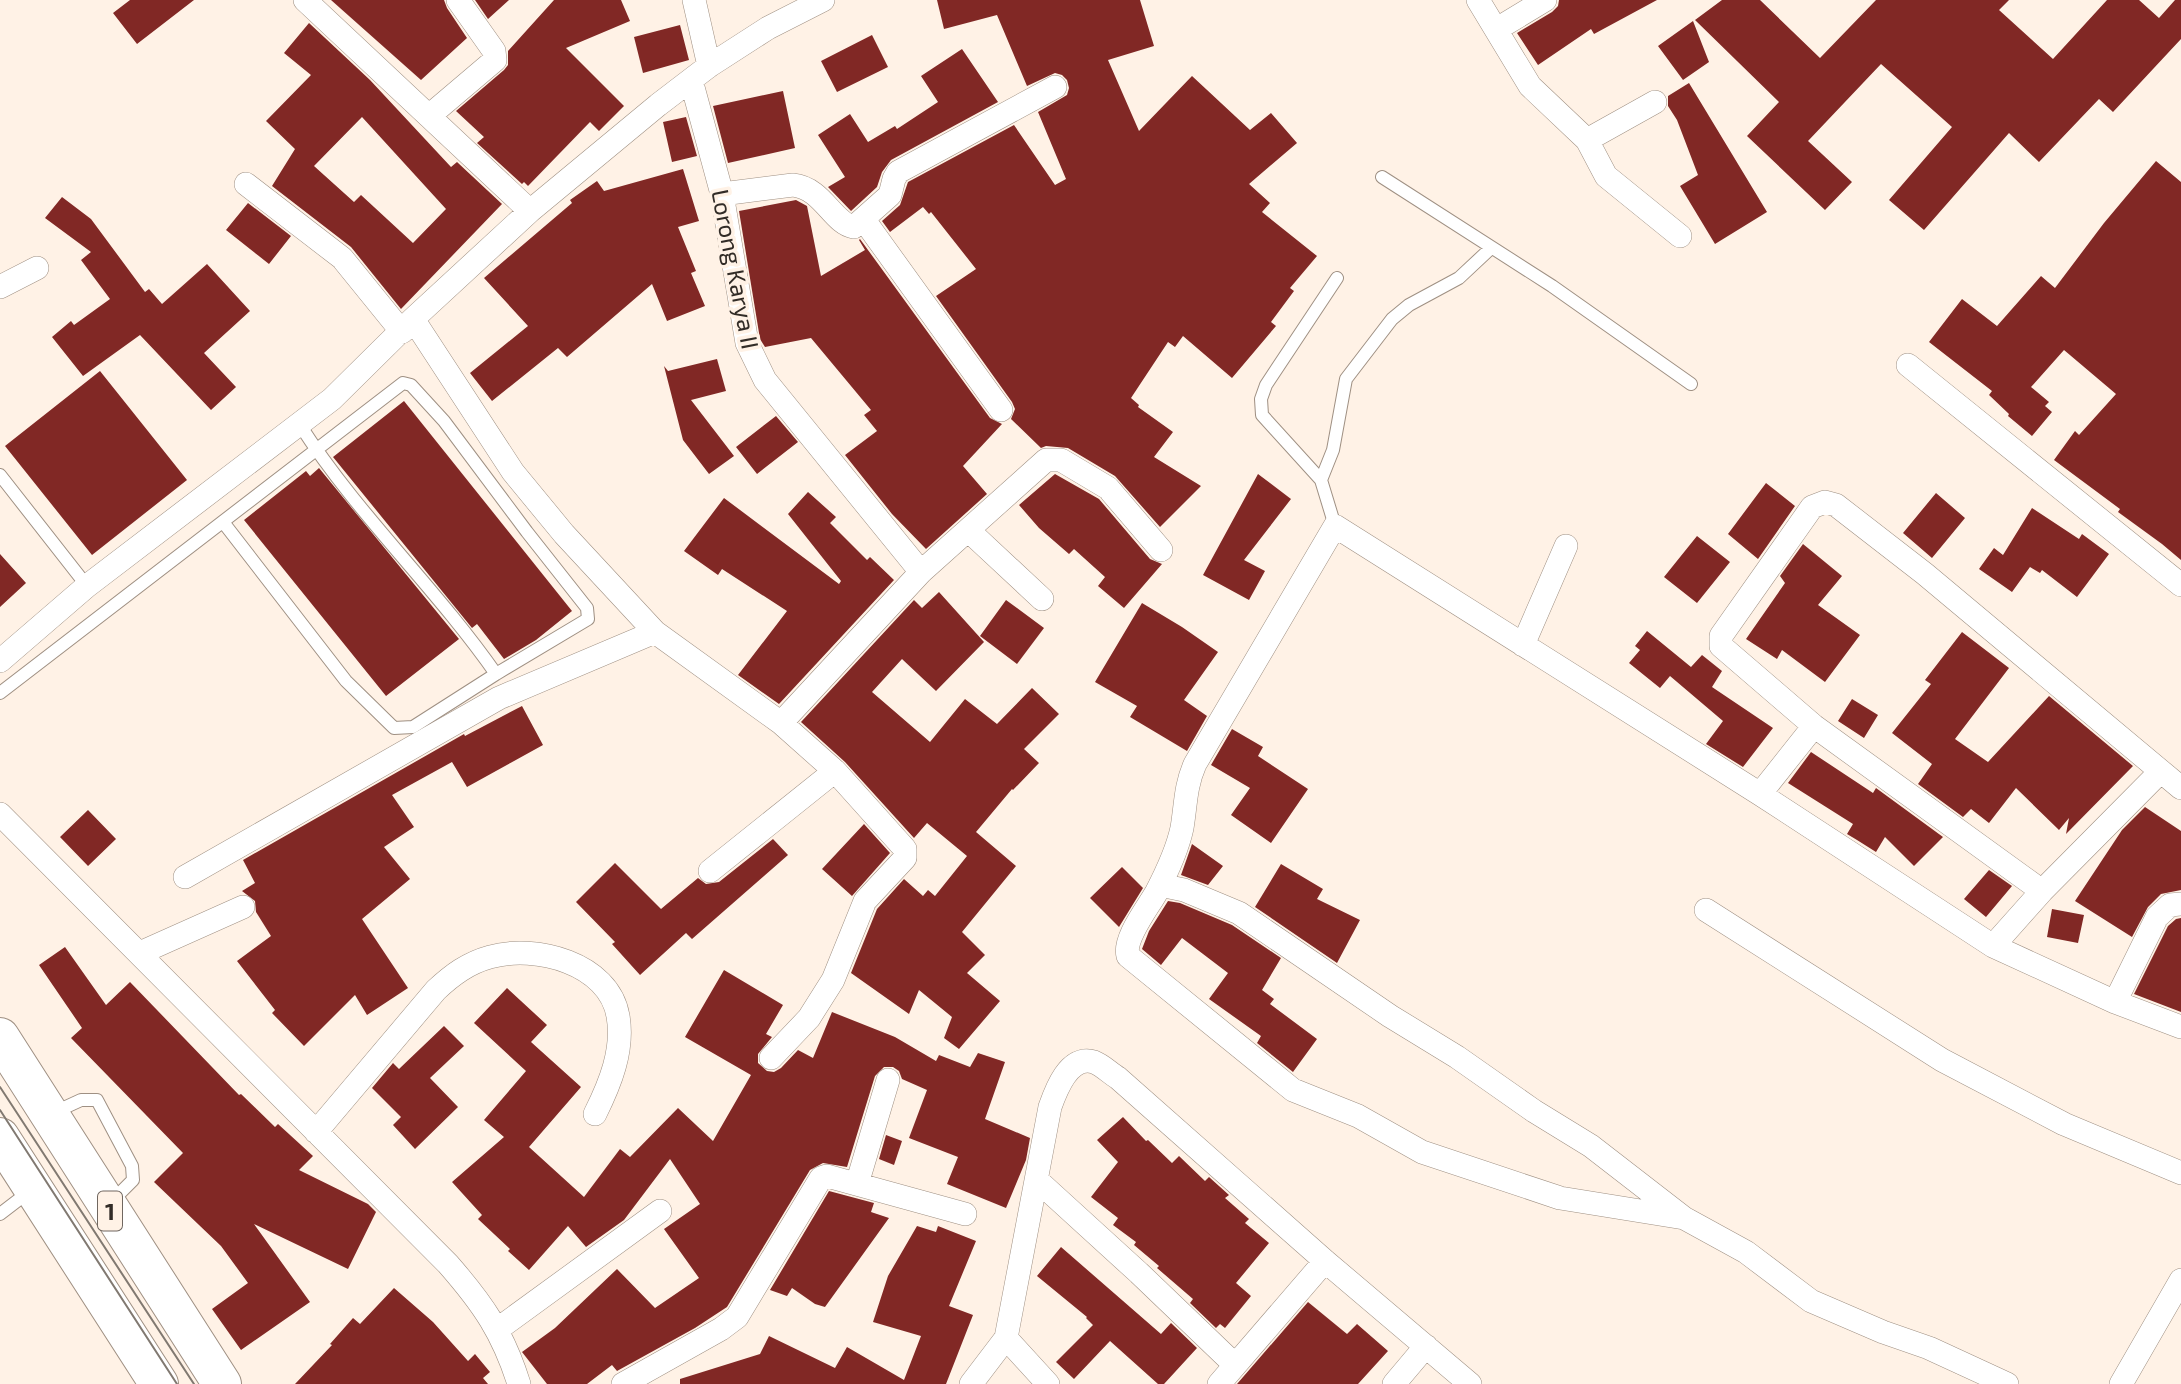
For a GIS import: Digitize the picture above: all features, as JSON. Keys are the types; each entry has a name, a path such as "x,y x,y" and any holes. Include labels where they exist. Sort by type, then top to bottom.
{"highway":[{"name":"1","path":"0,1037 222,1384"},
{"name":"1","path":"0,1137 159,1384"}],"street":[{"path":"305,0 530,211"},
{"path":"429,116 495,60 494,51 458,0"},
{"name":"Lorong Karya II","path":"694,0 700,73 747,343 765,380 921,572"},
{"path":"0,661 87,586 332,399 530,211 700,73 768,28 823,0"},
{"path":"1478,0 1530,86 1587,140 1606,176 1680,236"},
{"path":"1497,29 1545,0"},
{"path":"722,194 804,186 813,191 845,225 854,227 890,195 898,172 1055,87"},
{"path":"1587,140 1656,102"},
{"path":"246,184 342,258 408,326 513,472 564,534 655,632 781,723 835,771 906,853 905,858 865,901 832,980 809,1018 771,1058"},
{"path":"864,220 1001,410"},
{"path":"0,287 37,268"},
{"path":"1908,365 2181,585"},
{"path":"781,723 921,572 1046,460 1056,459 1108,488 1161,550"},
{"path":"2042,891 1814,726 1723,649 1720,639 1812,507 1825,502 1836,505 1925,574 2181,788"},
{"path":"1684,1218 1560,1198 1422,1152 1358,1116 1293,1090 1128,956 1127,943 1160,885 1179,839 1185,790 1195,764 1335,526 1760,794 1993,946 2115,1002 2181,1027"},
{"path":"968,530 1042,599"},
{"path":"1523,645 1566,546"},
{"path":"185,877 499,698 655,632"},
{"path":"1760,794 1814,726"},
{"path":"710,871 835,771"},
{"path":"1993,946 2042,891 2160,772"},
{"path":"0,814 448,1264 474,1294 498,1329 519,1384"},
{"path":"1160,885 1184,890 1239,913 1381,1010 1591,1146 1684,1218 1746,1252 1811,1301 1882,1332 1929,1348 2007,1384"},
{"path":"2115,1002 2157,917 2170,905 2181,904"},
{"path":"140,953 243,907"},
{"path":"1706,910 1952,1065 2064,1124 2181,1172"},
{"path":"316,1132 436,990 452,975 491,956 514,953 537,953 565,960 586,971 612,998 618,1017 616,1061 611,1083 595,1114"},
{"path":"971,1384 1006,1339 1050,1107 1059,1083 1071,1068 1086,1061 1091,1061 1118,1078 1325,1261 1470,1384"},
{"path":"856,1184 888,1080"},
{"path":"623,1384 721,1329 737,1317 819,1180 827,1177 965,1214"},
{"path":"1037,1180 1235,1365"},
{"path":"498,1329 660,1211"},
{"path":"1219,1384 1325,1261"},
{"path":"2121,1384 2181,1280"},
{"path":"1006,1339 1048,1384"},
{"path":"1394,1384 1426,1346"}],"lane":[{"path":"1382,177 1490,249 1552,286 1691,384"},
{"path":"1321,480 1333,450 1346,379 1392,319 1409,305 1459,278 1490,249"},
{"path":"1335,526 1321,480 1266,422 1262,415 1261,399 1266,386 1336,278"},
{"path":"0,693 400,384 411,385 444,421 588,612 587,622 496,674 413,727 394,728 346,681 223,522"},
{"path":"300,425 316,450 381,533 479,649 496,674"},
{"path":"0,475 87,586"},
{"path":"0,1214 33,1189"}],"building":[{"path":"130,0 194,0 137,44 113,13"},
{"path":"331,0 444,0 467,38 421,80"},
{"path":"475,0 509,0 488,19"},
{"path":"554,0 621,0 630,21 566,48 624,106 599,131 590,122 528,186 524,182 522,184 477,143 484,137 456,111 504,70 508,65 508,51"},
{"path":"937,0 1140,0 1154,46 1108,60 1139,131 1192,76 1250,130 1271,113 1297,143 1249,184 1270,203 1262,212 1317,256 1290,288 1294,291 1271,322 1276,326 1232,378 1183,336 1175,347 1168,342 1131,398 1138,407 1173,432 1154,457 1201,486 1160,527 1115,476 1068,448 1041,448 1011,419 1015,409 1012,402 936,296 976,269 931,212 929,214 923,207 890,232 882,221 900,205 908,182 1014,125 1055,185 1066,179 1038,112 1067,95 1067,80 1055,73 1027,86 997,15 944,29"},
{"path":"1559,0 1657,0 1594,34 1591,29 1538,65 1517,33 1552,12 1558,6"},
{"path":"1722,0 1760,0 1820,58 1876,0 2009,0 1999,10 2053,59 2107,0 2139,0 2159,18 2175,0 2181,0 2181,39 2113,112 2099,99 2039,162 2009,133 1924,230 1889,200 1952,127 1881,64 1808,141 1852,182 1825,210 1747,136 1779,102 1695,20"},
{"path":"1693,21 1709,62 1683,80 1658,46"},
{"path":"309,23 370,80 451,167 457,162 502,204 401,309 351,247 272,186 295,149 266,121 311,75 284,53","holes":["362,117 446,209 413,243 361,195 354,202 314,166"]},
{"path":"680,25 689,60 643,73 634,37"},
{"path":"872,35 888,67 837,92 821,61"},
{"path":"962,49 998,102 891,160 882,172 877,187 851,211 828,187 845,177 818,135 850,114 868,142 895,126 897,129 938,102 921,76"},
{"path":"1689,83 1767,212 1715,244 1680,186 1698,175 1677,120 1668,106 1668,96"},
{"path":"783,91 795,148 728,163 713,106"},
{"path":"686,117 697,156 672,162 663,122"},
{"path":"2156,161 2181,182 2181,560 2118,512 2120,509 2054,460 2075,431 2079,435 2116,394 2064,350 2031,387 2049,402 2045,406 2052,412 2032,436 1989,395 1992,391 1929,342 1962,299 1997,326 2041,276 2055,288 2104,223"},
{"path":"683,169 699,221 678,227 696,271 691,273 705,306 667,321 652,284 567,357 558,348 492,401 470,373 528,326 484,278 572,203 570,200 597,181 604,191"},
{"path":"62,197 91,219 145,292 149,289 162,304 207,264 250,311 204,353 236,387 211,410 140,335 83,376 52,337 71,321 74,325 110,299 81,260 91,252 45,218"},
{"path":"796,200 807,206 821,276 865,250 860,239 990,418 1002,424 963,466 987,494 926,549 892,514 845,455 877,431 864,415 871,410 811,338 765,347 760,339 739,211"},
{"path":"248,203 291,236 269,264 226,230"},
{"path":"717,359 726,391 691,400 734,456 709,474 683,440 664,366 668,371"},
{"path":"100,371 187,480 92,555 5,446"},
{"path":"404,401 572,611 536,640 504,659 477,624 472,628 333,457"},
{"path":"776,416 798,442 757,474 736,447"},
{"path":"319,468 459,639 386,696 244,520 306,471 310,476"},
{"path":"1055,474 1099,499 1150,559 1162,564 1124,608 1098,586 1105,577 1074,549 1069,554 1039,528 1019,505"},
{"path":"1258,474 1291,499 1244,560 1265,571 1249,600 1203,575"},
{"path":"1766,483 1795,506 1758,559 1728,534"},
{"path":"808,492 836,517 830,523 867,560 870,557 894,580 779,704 738,675 787,611 722,569 718,575 684,551 724,498 839,584 841,581 788,514"},
{"path":"1936,493 1965,518 1932,558 1903,533"},
{"path":"2032,508 2079,539 2082,534 2109,554 2077,597 2042,570 2040,573 2030,567 2012,592 1979,569 1994,548 2003,555"},
{"path":"1697,536 1730,562 1697,603 1664,577"},
{"path":"1803,544 1842,576 1818,605 1860,635 1825,682 1782,650 1777,659 1746,639 1785,583 1780,576"},
{"path":"0,554 26,583 0,607"},
{"path":"939,592 984,642 936,691 902,659 872,692 930,742 965,699 997,724 1032,688 1059,714 1024,749 1039,763 1012,789 976,832 1016,866 962,932 985,955 967,973 1000,1001 959,1049 944,1038 952,1017 919,990 909,1014 851,973 877,909 904,879 923,896 928,890 935,896 967,856 927,823 914,838 845,762 801,722 914,600 922,608"},
{"path":"1006,600 1044,628 1017,664 980,636"},
{"path":"1142,603 1218,652 1184,700 1207,716 1187,751 1130,717 1137,706 1095,682"},
{"path":"1647,631 1691,667 1702,655 1722,671 1712,687 1773,728 1743,767 1706,744 1723,721 1670,676 1660,688 1629,663 1640,650 1635,646"},
{"path":"1962,632 2009,668 1955,739 1988,762 2049,696 2133,766 2066,834 2069,818 2059,830 2016,788 1989,823 1971,809 1963,817 1918,784 1932,764 1892,733 1931,684 1925,680"},
{"path":"1852,699 1878,715 1864,738 1838,721"},
{"path":"522,706 543,745 467,787 452,762 392,795 414,827 384,847 410,879 362,919 408,988 367,1015 355,995 304,1046 272,1013 275,1010 237,961 271,936 256,912 255,901 242,891 255,883 243,860 464,734 465,736"},
{"path":"1232,729 1263,747 1258,756 1308,789 1271,843 1231,815 1250,788 1211,765"},
{"path":"1811,752 1873,793 1876,788 1943,837 1914,866 1885,837 1876,852 1847,834 1853,824 1788,783"},
{"path":"2145,807 2181,831 2181,890 2161,894 2148,907 2132,937 2075,901 2122,830"},
{"path":"88,810 116,839 88,866 60,837"},
{"path":"864,824 890,853 852,896 822,869"},
{"path":"773,839 788,855 692,939 686,933 640,975 612,944 615,942 576,902 615,863 661,909 698,878 706,884 719,882"},
{"path":"1192,844 1223,866 1208,885 1181,875"},
{"path":"1281,864 1323,889 1317,899 1360,920 1337,963 1255,907"},
{"path":"1122,867 1143,888 1119,927 1090,898"},
{"path":"1989,870 2012,886 1986,917 1964,899"},
{"path":"1168,901 1180,903 1232,925 1281,958 1262,990 1274,999 1270,1004 1317,1039 1293,1072 1257,1043 1261,1036 1209,999 1228,973 1182,938 1161,965 1142,949 1149,931"},
{"path":"2052,909 2084,915 2078,943 2047,937"},
{"path":"2181,918 2181,1012 2134,994 2168,926"},
{"path":"65,947 106,1005 130,982 239,1095 275,1127 278,1124 313,1156 299,1170 368,1204 376,1212 348,1269 254,1224 310,1302 241,1350 212,1309 248,1283 221,1246 154,1182 183,1153 71,1038 82,1028 39,965"},
{"path":"724,970 783,1005 766,1034 772,1037 758,1054 758,1063 767,1071 774,1072 781,1068 798,1050 813,1058 832,1012 895,1037 936,1061 939,1055 970,1067 978,1053 1005,1062 985,1119 1030,1138 1026,1160 1006,1208 947,1184 958,1157 909,1138 927,1090 902,1079 899,1071 893,1067 884,1067 875,1076 847,1167 823,1163 810,1170 727,1307 617,1371 612,1365 587,1384 547,1384 522,1352 555,1328 617,1269 655,1308 699,1278 664,1229 700,1204 670,1159 624,1220 586,1247 568,1226 529,1270 478,1219 482,1215 452,1182 504,1137 484,1120 526,1071 474,1023 507,988 547,1025 531,1042 581,1087 529,1147 584,1197 620,1149 630,1157 678,1108 713,1141 751,1075 685,1037"},
{"path":"444,1026 464,1046 430,1078 458,1107 415,1149 393,1125 401,1117 372,1088 393,1063 399,1069"},
{"path":"1123,1117 1172,1163 1179,1156 1205,1181 1209,1177 1229,1195 1225,1198 1249,1219 1245,1223 1269,1243 1236,1283 1251,1296 1225,1328 1220,1324 1216,1328 1190,1303 1193,1299 1134,1245 1136,1242 1113,1225 1118,1218 1091,1197 1118,1162 1097,1140"},
{"path":"886,1135 902,1141 894,1165 879,1159"},
{"path":"829,1191 874,1203 871,1212 889,1218 825,1307 815,1304 792,1288 787,1296 770,1290"},
{"path":"917,1226 936,1232 938,1226 976,1241 949,1306 973,1315 946,1384 680,1384 680,1379 760,1354 769,1336 835,1368 847,1347 904,1380 921,1336 873,1322 888,1276"},
{"path":"1061,1247 1161,1334 1171,1323 1197,1348 1164,1384 1158,1384 1110,1341 1074,1379 1056,1362 1093,1325 1037,1276"},
{"path":"394,1288 433,1322 468,1361 475,1354 490,1372 483,1378 488,1384 295,1384 353,1318 360,1324"},
{"path":"1308,1302 1347,1334 1357,1324 1388,1351 1358,1384 1237,1384"}],"tram line":[{"path":"0,1087 194,1384"},
{"path":"0,1110 177,1384"}]}
